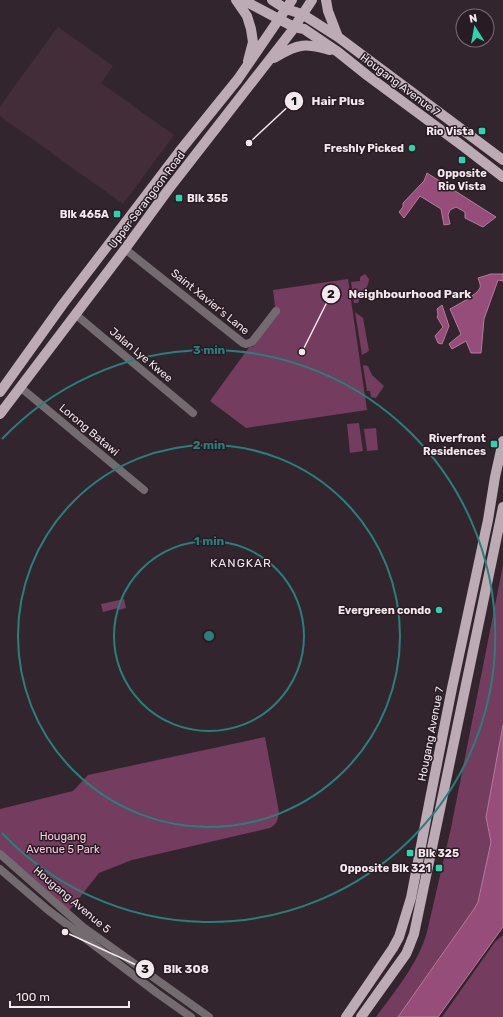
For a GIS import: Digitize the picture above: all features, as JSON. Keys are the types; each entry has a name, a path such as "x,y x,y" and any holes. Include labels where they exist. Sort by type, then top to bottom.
{"main road":[{"path":"236,0 247,16 251,29 252,42 247,66"},
{"name":"Hougang Avenue 7","path":"243,0 294,27 304,29 338,52 503,177"},
{"name":"Hougang Avenue 7","path":"272,0 286,9 302,14 338,37 503,160"},
{"name":"Upper Serangoon Road","path":"0,392 63,304 107,246 179,152 234,85 292,0"},
{"name":"Upper Serangoon Road","path":"0,414 168,190 267,63 312,0"},
{"path":"326,0 328,11 338,37"},
{"path":"267,63 282,53 300,46 315,46 338,52"},
{"name":"Hougang Avenue 7","path":"346,1017 394,948 411,898 452,688 503,442"},
{"path":"361,1017 406,954 414,934 503,508"}],"street":[{"name":"Saint Xavier's Lane","path":"125,249 243,343 246,344 252,342 276,311"},
{"name":"Jalan Lye Kwee","path":"75,314 194,413"},
{"name":"Lorong Batawi","path":"20,387 144,490"},
{"name":"Hougang Avenue 5","path":"0,854 83,927 209,1017"},
{"name":"Hougang Avenue 5","path":"0,869 60,919 191,1017"}],"shaded area":[{"path":"58,27 113,66 101,83 174,135 123,204 0,116 0,106"},
{"path":"427,173 496,217 483,227 465,218 465,212 456,207 450,210 448,215 450,224 444,225 441,209 420,196 404,218 399,212 403,207 403,203 424,181"},
{"path":"491,274 503,274 503,281 498,280 484,319 481,353 471,353 466,341 452,349 449,344 461,334 450,309 478,291 480,286 478,278"},
{"path":"442,305 449,326 442,344 438,343 435,336 443,327 437,317 437,309"},
{"path":"503,725 503,927 438,1017 398,1017 478,902 491,842 486,817"}],"green space":[{"path":"365,274 369,279 368,285 358,303 354,303 351,282 360,281 360,277"},
{"path":"348,279 367,410 246,428 210,401 250,346 253,347 276,315 273,290"},
{"path":"355,312 363,318 369,351 362,355"},
{"path":"364,365 368,366 372,375 384,386 376,398 371,397 370,391 367,391"},
{"path":"359,423 363,451 350,453 347,424"},
{"path":"376,428 378,450 367,451 364,429"},
{"path":"503,565 503,725 486,817 491,842 478,902 398,1017 376,1017 412,966 427,932 451,828"},
{"path":"124,599 126,608 119,610 118,608 103,612 101,604"},
{"name":"Hougang Avenue 5 Park","path":"265,737 279,812 277,822 270,828 132,860 99,873 69,911 0,850 0,809 73,791 88,775"},
{"path":"503,935 503,1017 442,1017 495,942"}],"place":[{"name":"Rio Vista","path":"482,131"},
{"name":"Hair Plus","path":"249,143"},
{"name":"Freshly Picked","path":"412,148"},
{"name":"Opposite Rio Vista","path":"462,160"},
{"name":"Blk 355","path":"179,198"},
{"name":"Blk 465A","path":"117,214"},
{"name":"Neighbourhood Park","path":"302,352"},
{"name":"Riverfront Residences","path":"494,444"},
{"name":"Evergreen condo","path":"439,610"},
{"name":"Blk 325","path":"410,853"},
{"name":"Opposite Blk 321","path":"439,868"},
{"name":"Blk 308","path":"65,932"}],"district":[{"name":"KANGKAR","path":"241,563"}]}
